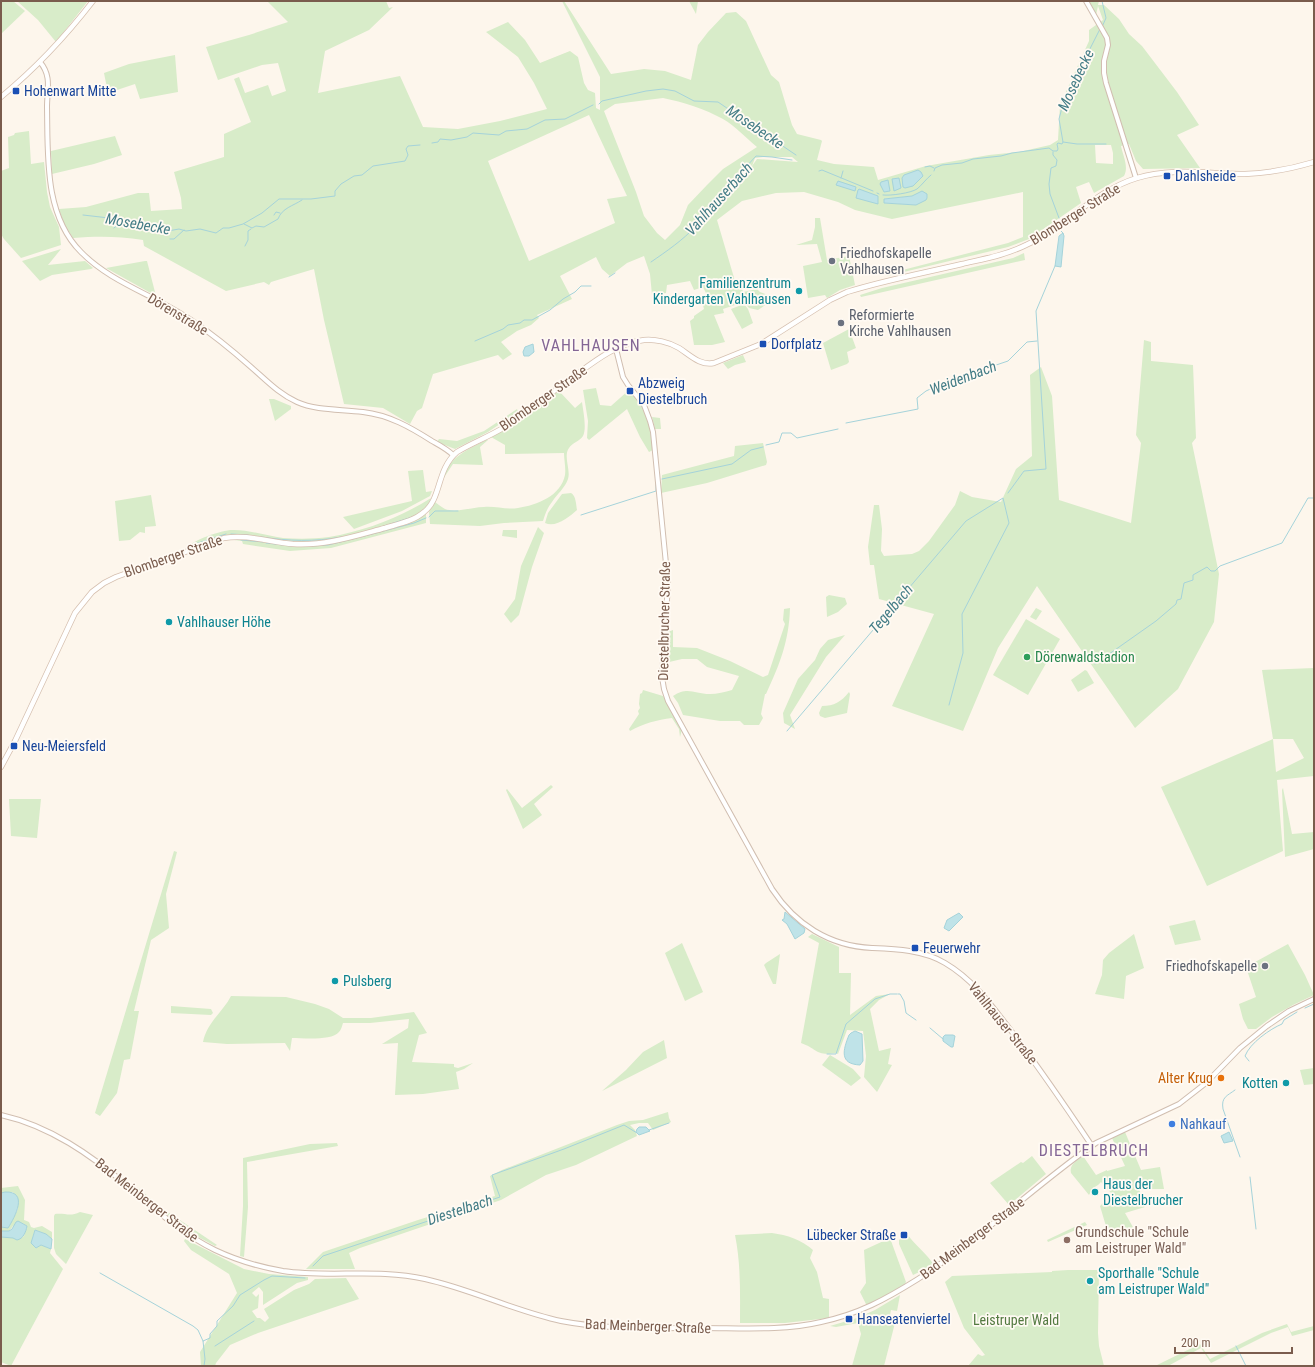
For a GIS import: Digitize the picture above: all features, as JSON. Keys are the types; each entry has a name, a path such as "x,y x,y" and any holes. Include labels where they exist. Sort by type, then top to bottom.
{"main road":[{"path":"1,98 40,62 74,25 93,1"},
{"name":"Blomberger Straße","path":"1,767 15,741 75,613 89,596 104,583 116,576 224,538 238,537 299,544 320,543 348,538 411,520 429,508 445,465 453,455 468,445 501,429 578,373 616,349 631,343 643,340 659,341 678,348 699,362 706,364 714,363 763,343 824,303 842,294 859,288 991,257 1024,246 1053,230 1102,194 1136,178 1153,174 1180,171 1259,173 1284,170 1314,162"}],"street":[{"path":"1086,1 1107,38 1108,45 1104,67 1106,83 1136,178"},
{"name":"Dörenstraße","path":"40,62 45,68 48,78 47,108 49,174 53,197 64,228 80,251 105,272 193,320 222,342 275,389 296,402 319,409 363,412 394,419 419,432 453,455"},
{"name":"Diestelbrucher Straße","path":"616,349 624,377 628,385 644,404 653,432 668,584 662,677 665,695 772,889 793,915"},
{"name":"Vahlhauser Straße","path":"793,915 813,931 836,942 862,948 899,950 925,954 939,959 961,973 980,991 1032,1058 1058,1094 1092,1146"},
{"name":"Bad Meinberger Straße","path":"1,1115 37,1126 76,1147 101,1164 150,1206 186,1233 214,1249 249,1263 282,1271 376,1273 408,1276 441,1283 533,1314 584,1325 624,1327 787,1327 821,1323 858,1312 874,1305 941,1264 1092,1146 1180,1104 1206,1084 1266,1026 1289,1011 1314,999"}],"green space":[{"path":"1,1 13,1 25,11 1,34"},
{"path":"17,1 88,1 56,42 38,20"},
{"path":"267,1 386,1 389,8 393,7 369,30 325,51 318,93 400,76 423,127 458,129 500,121 547,109 534,83 518,57 486,32 508,22 525,40 540,63 570,51 578,57 584,83 588,90 595,93 596,108 600,110 600,77 562,1 564,1 611,74 644,69 665,71 691,80 698,45 726,13 736,12 746,21 771,75 779,82 792,125 797,134 822,141 817,160 834,164 874,167 878,180 926,166 989,155 1019,152 1050,145 1058,140 1060,105 1089,41 1089,30 1103,20 1098,6 1096,15 1088,1 1099,1 1098,5 1104,5 1119,19 1129,34 1142,46 1177,92 1199,125 1177,135 1200,168 1143,169 1136,161 1129,144 1121,146 1126,165 1124,176 1094,193 1089,182 1076,187 1081,203 1029,239 1008,247 887,276 887,274 1008,243 1023,237 1023,192 892,219 855,210 838,202 804,192 776,193 742,201 717,220 735,281 740,282 743,292 757,289 760,292 773,297 774,299 758,310 749,308 744,302 723,309 724,313 714,315 725,342 712,345 694,345 690,321 704,309 703,305 710,301 703,287 694,290 690,281 667,285 666,293 652,295 650,274 644,256 627,263 610,276 602,269 596,257 560,276 572,299 537,315 539,318 531,325 517,331 501,342 512,354 503,360 498,355 433,374 422,408 417,411 410,424 383,408 344,404 324,320 314,269 271,282 269,285 264,282 226,291 144,246 143,240 108,237 73,238 64,224 59,209 86,207 138,193 149,193 151,211 182,209 181,198 174,172 224,157 224,134 251,122 234,79 239,77 245,93 268,85 272,96 286,91 278,63 262,65 218,80 206,47 288,22","holes":["663,98 686,104 709,112 723,119 757,147 723,169 707,185 688,205 680,225 665,240 657,233 644,216 604,111 615,104","589,115 627,196 607,199 615,223 529,261 488,161","1095,145 1111,145 1113,164 1096,163","792,157 798,162 757,159 752,166 755,158","912,196 916,205 884,203 884,199"]},
{"path":"689,1 698,1 696,14"},
{"path":"175,55 178,92 140,99 135,84 108,93 104,73 129,64"},
{"path":"29,131 31,164 44,162 50,207 59,227 61,245 21,258 1,234 1,171 9,168 8,137 14,135 15,133"},
{"path":"115,136 122,155 94,164 52,174 51,151"},
{"path":"815,218 820,218 827,260 849,256 855,285 840,290 827,298 825,295 808,298 803,266 822,262 817,244 796,245 812,240 815,227"},
{"path":"61,249 48,265 85,261 93,268 52,275 40,281 22,261"},
{"path":"1024,253 1025,260 861,297 860,295 882,288 1013,258"},
{"path":"145,261 147,261 156,296 106,268"},
{"path":"744,304 748,309 753,323 742,329 731,309"},
{"path":"849,329 856,348 847,352 849,362 847,364 831,370 823,343"},
{"path":"1144,340 1151,342 1151,361 1193,365 1196,438 1192,443 1219,574 1214,622 1178,689 1135,728 1037,586 998,648 963,731 892,706 934,614 879,599 874,565 870,565 868,547 874,505 879,505 882,529 881,551 884,556 912,554 919,551 929,541 955,505 960,491 972,497 1001,502 1016,469 1032,456 1030,375 1041,367 1052,396 1059,500 1131,523 1141,443 1136,435"},
{"path":"743,355 746,362 728,369 723,363"},
{"path":"596,388 600,405 611,406 629,390 643,407 649,422 653,450 649,452 627,409 589,440 587,438 588,421 583,390"},
{"path":"559,391 575,408 582,402 585,428 583,436 570,446 567,451 569,471 568,479 546,512 543,521 480,526 430,524 429,512 435,502 449,510 480,507 525,507 540,502 559,489 565,475 564,453 505,454 505,445 491,437"},
{"path":"269,399 274,399 291,406 291,409 275,421"},
{"path":"517,409 518,412 488,432 455,449 437,442 439,439 457,441 484,431"},
{"path":"652,417 660,418 661,429 655,429"},
{"path":"488,440 480,447 483,465 453,464 443,479 449,465 454,460 466,451"},
{"path":"763,443 767,462 766,465 707,483 661,493 662,475 734,456 735,446"},
{"path":"423,470 426,492 432,491 430,496 402,511 354,529 343,517 412,501 408,471"},
{"path":"571,493 575,498 577,510 566,519 558,523 545,523 548,513 562,494"},
{"path":"151,495 156,526 145,527 145,533 140,532 130,540 119,541 115,501"},
{"path":"431,498 428,506 420,514 400,522 344,538 318,542 304,542 227,535 187,548 201,539 229,530 240,530 294,539 329,537 369,527 395,517"},
{"path":"426,514 426,523 331,548 290,551 243,544 242,541 234,540 235,538 329,544 419,518"},
{"path":"538,527 544,533 532,567 519,615 511,623 504,614 515,599 521,566"},
{"path":"503,530 517,530 517,538 502,536"},
{"path":"829,595 845,598 847,604 838,612 827,617 826,597"},
{"path":"790,608 786,642 776,673 765,694 761,714 763,718 759,725 744,725 740,721 720,721 683,715 673,696 683,691 710,694 732,690 739,676 707,667 697,659 682,659 665,663 666,637 668,632 673,630 673,647 697,648 730,661 763,677 768,675 785,624 783,620 784,609"},
{"path":"1036,608 1042,611 1036,620 1030,617"},
{"name":"Dörenwaldstadion","path":"1026,619 1060,639 1028,695 993,675"},
{"path":"845,635 826,657 790,715 795,729 784,723 783,713 798,679 815,660 820,649 828,640"},
{"path":"1314,668 1314,776 1277,780 1283,851 1207,886 1161,787 1273,739 1262,670","holes":["1273,739 1293,739 1304,758 1276,772"]},
{"path":"1085,670 1094,683 1078,692 1071,680"},
{"path":"643,690 663,696 682,729 680,737 679,729 672,718 651,722 630,731 629,729 639,714 640,694"},
{"path":"849,692 847,713 825,718 820,716 819,713 822,706 837,703"},
{"path":"551,785 553,787 534,804 542,815 523,829 506,790 507,789 522,808"},
{"path":"1283,788 1292,834 1314,832 1314,849 1285,857 1282,790"},
{"path":"9,799 41,799 37,838 11,836"},
{"path":"174,851 177,852 166,894 169,928 151,940 134,1011 139,1011 130,1059 124,1060 117,1093 100,1116 95,1113"},
{"path":"1195,920 1201,940 1175,945 1169,926"},
{"path":"812,934 839,947 839,973 851,973 850,1015 876,996 890,994 879,1000 870,1009 879,1051 891,1048 888,1064 892,1065 877,1092 864,1077 866,1056 863,1031 847,1030 838,1054 820,1053 801,1043 819,943 808,937"},
{"path":"1134,934 1144,968 1126,976 1124,999 1095,994 1102,975 1103,960 1109,953"},
{"path":"682,943 703,992 685,1001 665,953"},
{"path":"1288,944 1314,995 1272,1017 1256,1029 1248,1029 1243,1019 1239,1004 1256,997 1246,967"},
{"path":"780,954 776,984 773,984 764,965"},
{"path":"231,996 286,997 329,1009 343,1018 371,1018 414,1012 427,1033 419,1035 412,1062 454,1064 454,1067 458,1068 473,1063 456,1072 459,1089 423,1094 395,1095 398,1043 382,1044 408,1028 409,1019 370,1023 343,1023 339,1032 330,1037 292,1038 290,1051 285,1043 227,1044 203,1042 208,1029"},
{"path":"171,1006 211,1009 213,1013 211,1015 171,1013"},
{"path":"664,1040 667,1058 602,1091 626,1070 643,1052"},
{"path":"830,1055 853,1069 861,1078 851,1086 822,1065"},
{"path":"1314,1068 1314,1084 1304,1085 1300,1070"},
{"path":"668,1112 671,1122 653,1130 648,1123 630,1125 635,1130 637,1136 576,1165 546,1175 501,1200 349,1253 355,1269 306,1269 323,1252 495,1196 490,1176 502,1170 617,1125 629,1121 643,1120"},
{"path":"1125,1132 1141,1170 1160,1167 1164,1189 1139,1189 1145,1207 1125,1213 1134,1229 1112,1235 1108,1233 1100,1206 1112,1194 1101,1182 1093,1188 1089,1195 1071,1173 1071,1167 1083,1156 1096,1175 1107,1170 1125,1166 1112,1138"},
{"path":"337,1143 338,1146 247,1162 248,1207 244,1257 240,1256 243,1206 243,1158 310,1144"},
{"path":"1032,1156 1046,1174 1009,1205 990,1183"},
{"path":"18,1186 25,1200 24,1220 29,1222 31,1227 34,1228 42,1226 52,1232 52,1239 46,1234 35,1230 32,1239 36,1248 41,1245 51,1249 50,1253 63,1269 11,1366 1,1362 1,1237 21,1238 24,1236 27,1226 22,1223 13,1226 9,1231 1,1231 1,1227 8,1228 18,1209 13,1192 1,1193 1,1188"},
{"path":"137,1187 162,1208 217,1245 215,1246 189,1232 134,1190"},
{"path":"80,1212 93,1215 66,1264 56,1254 54,1248 54,1216 55,1214 71,1215"},
{"path":"1085,1222 1087,1225 1048,1242 1047,1240"},
{"path":"772,1233 794,1238 813,1250 810,1258 817,1272 823,1298 829,1299 829,1318 785,1323 740,1323 739,1268 735,1235"},
{"path":"907,1234 934,1265 913,1275 899,1244 899,1240"},
{"path":"890,1238 906,1282 904,1285 867,1306 860,1292 866,1283 864,1250"},
{"path":"185,1239 244,1269 269,1274 308,1277 308,1280 297,1283 263,1305 263,1292 259,1287 252,1293 256,1297 259,1294 258,1308 252,1311 257,1318 260,1318 265,1322 269,1318 264,1309 294,1290 309,1284 315,1279 346,1278 359,1299 258,1333 230,1345 215,1366 201,1366 200,1352 237,1293 229,1274 191,1250 184,1241"},
{"name":"Leistruper Wald","path":"1068,1270 1099,1271 1098,1333 1099,1346 1104,1366 968,1366 978,1354 982,1356 985,1355 964,1328 945,1282 952,1276"},
{"path":"900,1295 897,1311 891,1310 889,1321 895,1323 884,1366 852,1366 861,1334 858,1323 836,1327 830,1326 857,1318 875,1310"},
{"path":"1287,1324 1291,1332 1314,1326 1314,1330 1292,1336 1288,1327 1271,1333 1211,1363 1201,1348 1168,1366 1155,1366 1200,1344 1210,1359 1262,1333"}],"water":[{"path":"918,170 923,176 913,186 903,187 902,178 904,175"},
{"path":"899,178 901,188 894,191 892,179"},
{"path":"888,180 890,191 884,192 880,184 881,182"},
{"path":"838,181 856,187 855,191 836,185"},
{"path":"859,189 878,196 878,204 856,198"},
{"path":"922,191 927,194 927,198 916,205 884,203 884,199 912,196"},
{"path":"1063,233 1061,267 1055,266 1059,236"},
{"path":"533,344 534,352 529,356 524,356 523,352 525,347"},
{"path":"785,912 805,929 804,933 795,939 787,924 782,920 784,919"},
{"path":"959,913 963,917 949,931 944,928 947,920"},
{"path":"855,1031 862,1034 863,1061 860,1065 849,1062 844,1055 845,1046 849,1035"},
{"path":"945,1035 955,1036 953,1047 943,1041 943,1037"},
{"path":"639,1127 646,1127 650,1131 639,1135 636,1132"},
{"path":"1229,1132 1233,1141 1224,1143 1221,1136"},
{"path":"1,1193 12,1193 17,1196 18,1200 18,1206 14,1218 8,1228 1,1227"},
{"path":"18,1221 27,1226 23,1237 17,1240 13,1238 1,1237 1,1231 9,1231"},
{"path":"35,1230 46,1234 52,1239 51,1249 41,1245 36,1248 31,1243"}],"waterway":[{"name":"Mosebecke","path":"1102,1 1106,18 1102,27"},
{"name":"Mosebecke","path":"934,171 935,168 942,165 962,163 973,159 1049,148 1053,151 1057,151 1057,144 1062,144 1063,142 1059,119 1064,100 1100,29"},
{"name":"Mosebecke","path":"599,104 602,101 646,91 663,89 675,91 694,101 718,102 796,155"},
{"name":"Mosebecke","path":"432,143 438,142 440,139 451,140 467,137 473,133 499,135 506,131 527,129 545,120 565,119 593,105"},
{"path":"1063,142 1077,144 1106,144"},
{"name":"Mosebecke","path":"83,215 144,222 168,231 179,229 186,231 200,229 216,233 223,228 243,224 262,213 279,199 311,199 335,196 335,191 341,184 354,176 362,175 373,166 405,161 408,155 406,149 408,146 420,145"},
{"name":"Tegelbach","path":"1053,152 1053,155 1057,160 1056,166 1051,168 1049,184 1050,194 1059,218"},
{"name":"Vahlhauserbach","path":"651,262 675,245 696,226 696,221 701,217 703,212 718,202 721,193 731,186 733,181 756,156 792,160"},
{"path":"925,167 930,166 934,168"},
{"name":"Mosebecke","path":"819,171 822,170 873,191"},
{"name":"Mosebecke","path":"841,178 843,171"},
{"name":"Mosebecke","path":"883,195 910,192 917,189 931,175"},
{"path":"244,224 252,228 256,226 264,227 278,219 282,212 302,200"},
{"path":"274,215 276,212 280,213"},
{"name":"Mosebecke","path":"114,228 120,223 129,220"},
{"path":"245,246 248,240 248,231 251,229"},
{"path":"170,239 174,239 184,230"},
{"name":"Tegelbach","path":"1008,493 1024,471 1046,469 1036,311 1055,266"},
{"name":"Vahlhauserbach","path":"609,277 615,273"},
{"name":"Vahlhauserbach","path":"475,341 503,329 508,325 520,323 524,320 532,320 550,310 581,286 591,286"},
{"name":"Weidenbach","path":"846,423 918,409 917,398 926,391 946,382 1008,361 1027,342 1037,341"},
{"name":"Weidenbach","path":"766,445 779,442 782,433 791,433 797,438 838,429"},
{"name":"Weidenbach","path":"662,479 732,464 751,450 763,447"},
{"name":"Weidenbach","path":"581,515 656,491 656,482"},
{"name":"Tegelbach","path":"787,731 966,521 1003,498 1009,523 962,614 963,653 949,705"},
{"path":"1095,664 1156,621 1176,604 1177,600 1181,599 1184,583 1193,580 1193,575 1207,567 1211,571 1215,571 1220,566 1282,543 1308,498 1314,498"},
{"path":"429,517 435,511 458,511"},
{"path":"384,526 412,517"},
{"path":"361,537 414,523 426,518"},
{"path":"189,546 226,534"},
{"path":"231,534 248,535"},
{"path":"261,537 301,540 321,540 341,537"},
{"path":"310,546 328,545 357,538"},
{"path":"241,540 263,542"},
{"path":"266,543 292,546"},
{"path":"827,1054 836,1054 846,1024 875,999 890,994 897,994"},
{"path":"898,994 900,994 904,1001 906,1013 916,1020"},
{"path":"1305,1008 1314,1004"},
{"path":"1249,1061 1245,1056 1251,1046 1266,1033 1282,1024 1284,1020 1297,1012"},
{"path":"930,1028 943,1039"},
{"path":"1235,1090 1225,1097 1223,1109 1240,1157"},
{"name":"Diestelbach","path":"649,1130 669,1123"},
{"name":"Diestelbach","path":"313,1266 323,1256 500,1197 492,1175 624,1125 637,1133"},
{"path":"1250,1177 1256,1229"},
{"path":"100,1273 193,1326 198,1330 203,1341"},
{"name":"Diestelbach","path":"204,1366 205,1359 203,1341 210,1338 210,1334 217,1326 217,1321 233,1306 240,1295 272,1276 305,1278"},
{"path":"215,1346 254,1321"},
{"path":"1236,1346 1246,1366"}],"place":[{"name":"Hohenwart Mitte","path":"16,91"},
{"name":"Dahlsheide","path":"1167,176"},
{"name":"Friedhofskapelle Vahlhausen","path":"832,261"},
{"name":"Familienzentrum Kindergarten Vahlhausen","path":"799,291"},
{"name":"Reformierte Kirche Vahlhausen","path":"841,323"},
{"name":"Dorfplatz","path":"763,344"},
{"name":"Abzweig Diestelbruch","path":"630,391"},
{"name":"Vahlhauser Höhe","path":"169,622"},
{"name":"Dörenwaldstadion","path":"1027,657"},
{"name":"Neu-Meiersfeld","path":"14,746"},
{"name":"Feuerwehr","path":"915,948"},
{"name":"Friedhofskapelle","path":"1265,966"},
{"name":"Pulsberg","path":"335,981"},
{"name":"Alter Krug","path":"1221,1078"},
{"name":"Kotten","path":"1286,1083"},
{"name":"Nahkauf","path":"1172,1124"},
{"name":"Haus der Diestelbrucher","path":"1095,1192"},
{"name":"Lübecker Straße","path":"904,1235"},
{"name":"Grundschule \"Schule am Leistruper Wald\"","path":"1067,1240"},
{"name":"Sporthalle \"Schule am Leistruper Wald\"","path":"1090,1281"},
{"name":"Hanseatenviertel","path":"849,1319"}],"district":[{"name":"VAHLHAUSEN","path":"591,345"},
{"name":"DIESTELBRUCH","path":"1094,1150"}]}
